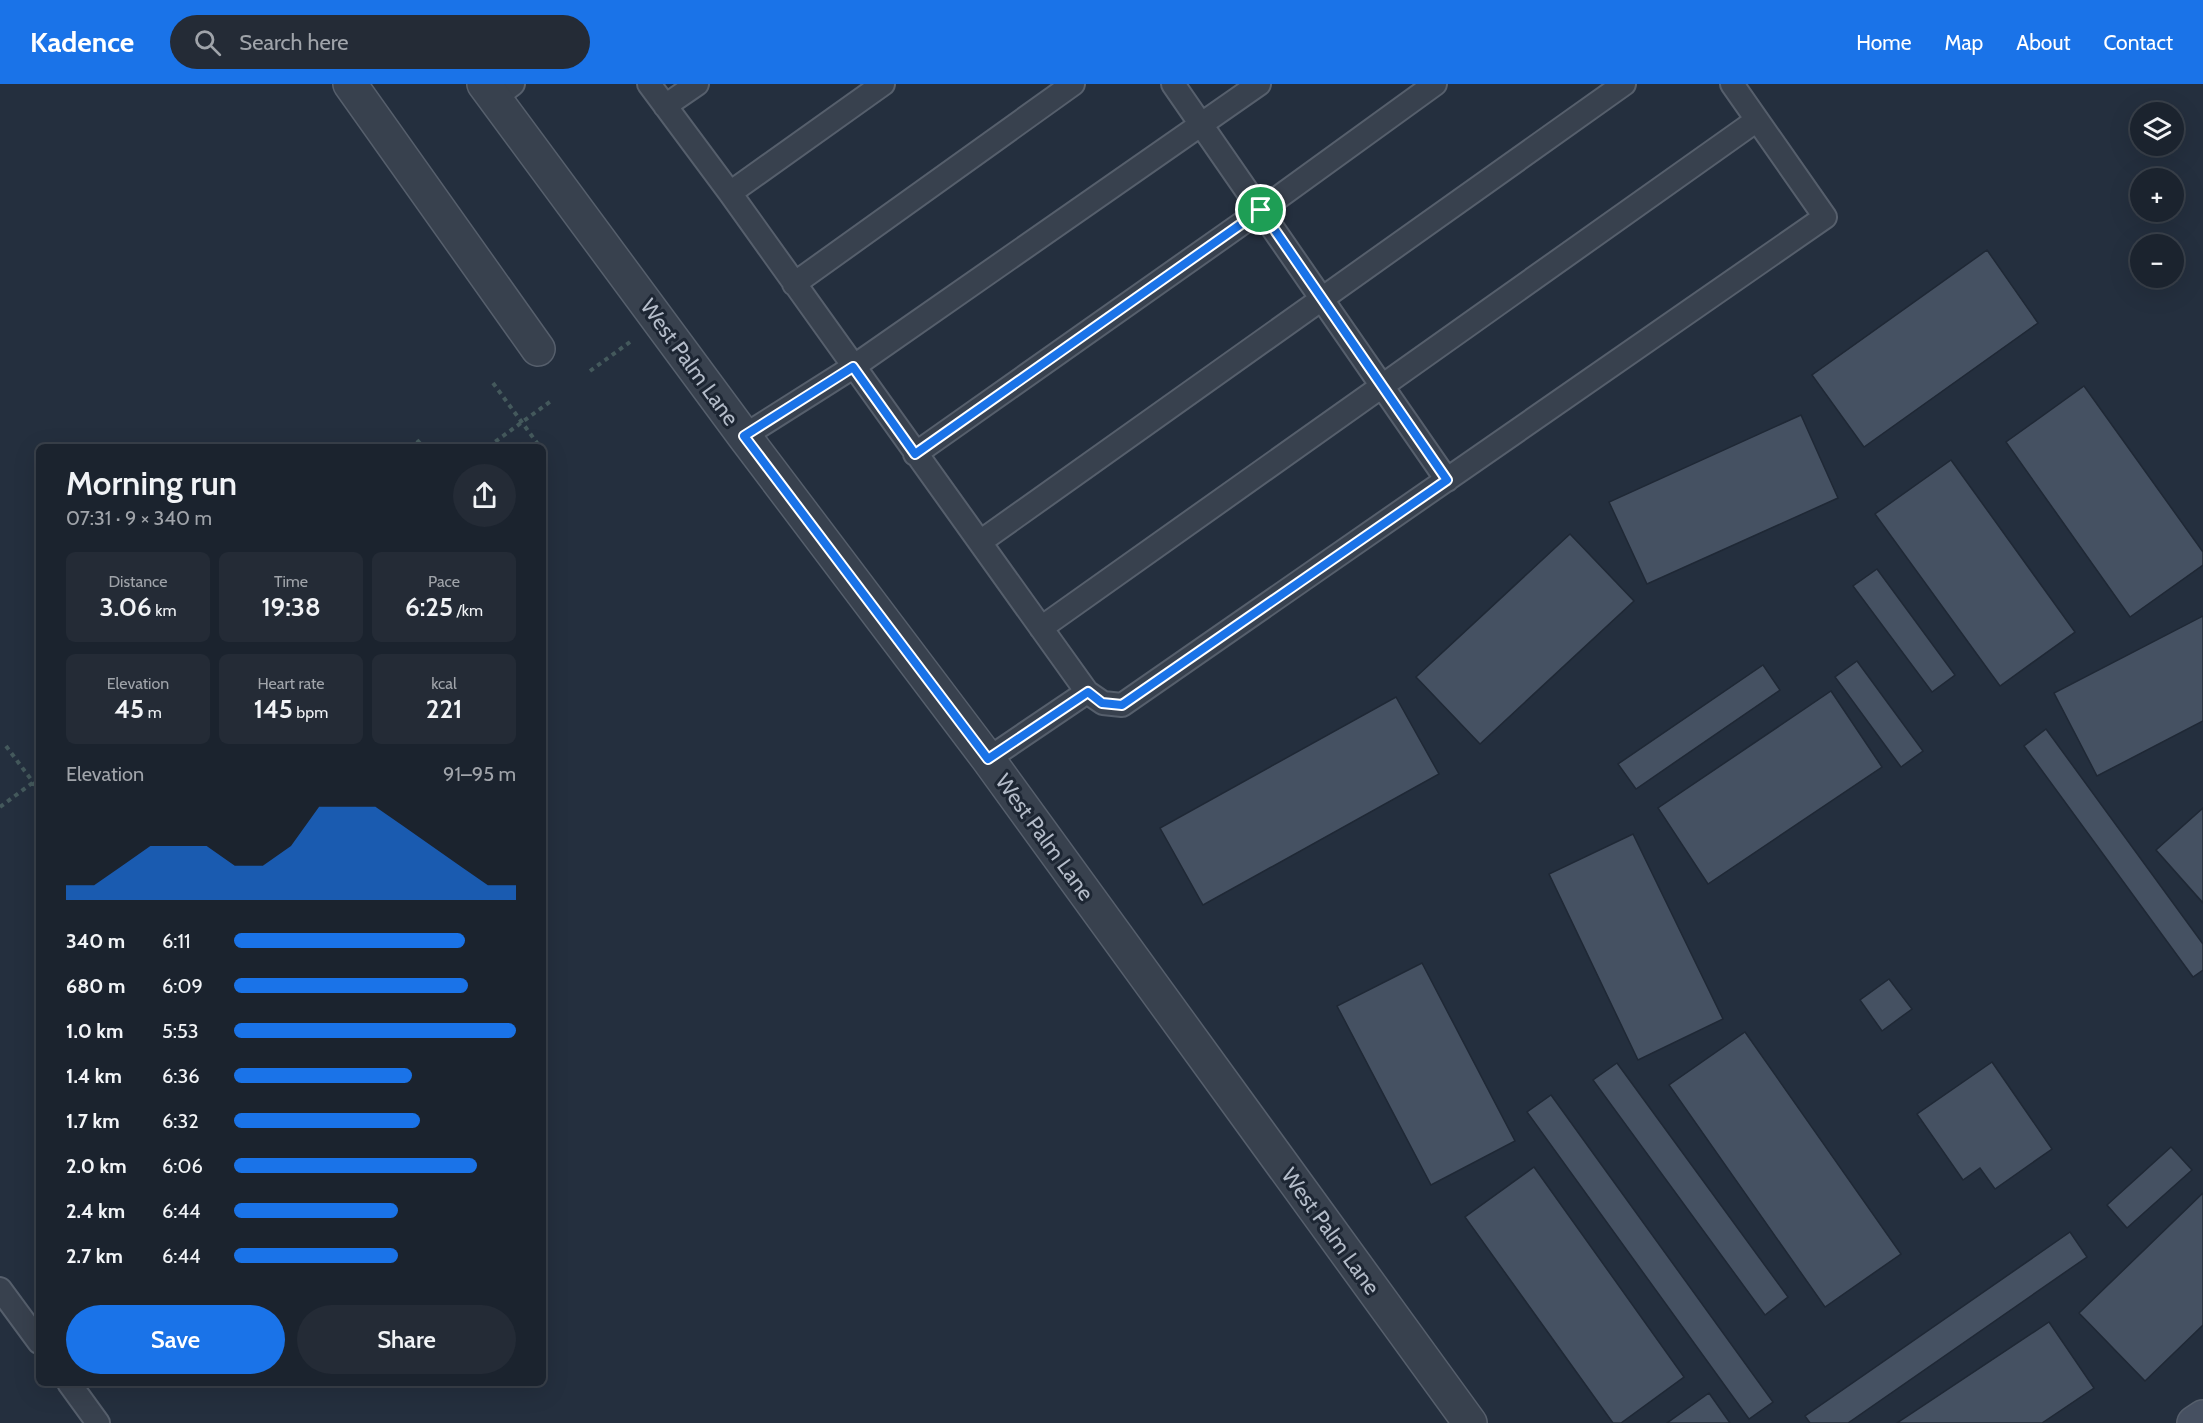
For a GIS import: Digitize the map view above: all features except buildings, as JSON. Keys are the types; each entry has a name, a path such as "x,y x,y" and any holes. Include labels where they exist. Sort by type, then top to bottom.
{"main road":[{"path":"2194,1423 2203,1417"}],"street":[{"path":"350,84 538,349"},
{"name":"West Palm Lane","path":"497,89 744,436 988,759 1470,1423"}],"lane":[{"path":"649,84 730,193 915,454 1088,692 1102,703 1122,705 1825,217 1732,84"},
{"path":"665,106 697,84"},
{"path":"730,193 883,84"},
{"path":"794,284 1073,84"},
{"path":"1173,84 1447,480"},
{"path":"744,436 853,367 1259,84"},
{"path":"915,454 1435,84"},
{"path":"980,542 1624,84"},
{"path":"1041,628 1757,120"},
{"path":"988,759 1088,692"},
{"path":"0,1289 36,1338"},
{"path":"71,1386 98,1423"}],"path":[{"path":"590,371 630,342"},
{"path":"494,383 538,444"},
{"path":"492,444 551,400"},
{"path":"417,440 420,444"},
{"path":"6,746 36,786"},
{"path":"0,807 36,780"}],"route":[{"path":"1261,210 1447,480 1122,705 1102,703 1088,692 988,759 744,436 853,367 915,454 1261,210"}]}
